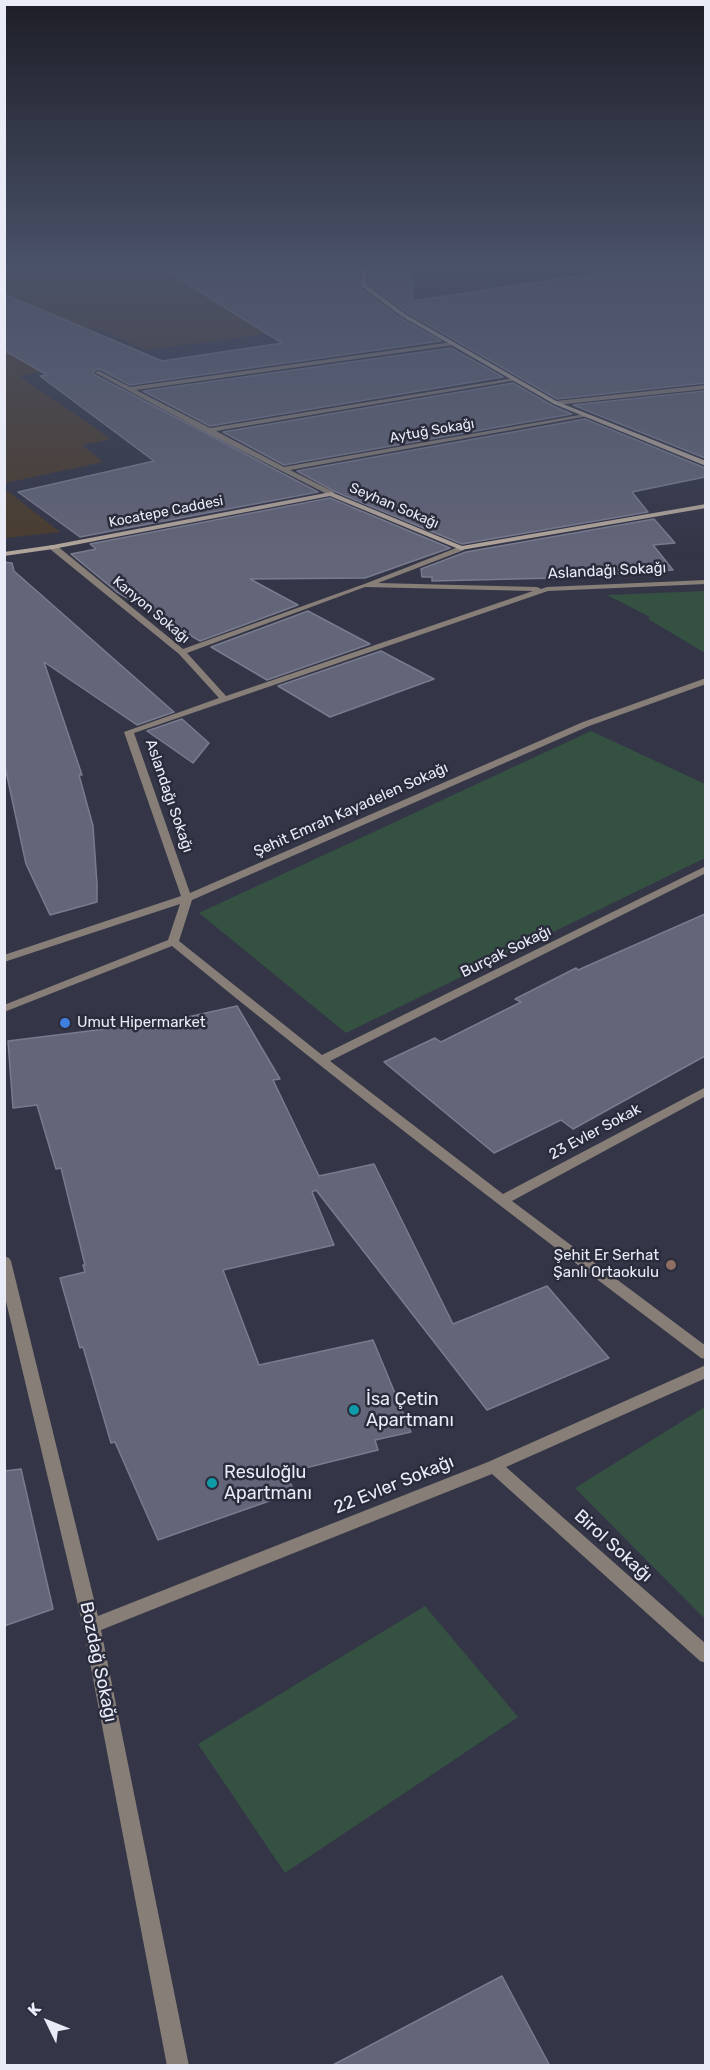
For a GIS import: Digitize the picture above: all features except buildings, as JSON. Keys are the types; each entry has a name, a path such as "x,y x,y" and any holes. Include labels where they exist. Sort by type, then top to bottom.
{"street":[{"path":"129,389 326,362"},
{"path":"482,362 556,403 705,464"},
{"name":"Seyhan Sokağı","path":"97,372 331,494 461,548"},
{"path":"207,430 514,380"},
{"path":"556,403 705,387"},
{"name":"Aytuğ Sokağı","path":"284,469 585,416"},
{"name":"Kocatepe Caddesi","path":"4,554 53,547 331,494"},
{"path":"182,652 461,548 705,506"},
{"name":"Kanyon Sokağı","path":"53,547 182,652 225,700"},
{"name":"Aslandağı Sokağı","path":"187,898 129,732 547,589 705,582"},
{"path":"364,585 547,589"},
{"name":"Şehit Emrah Kayadelen Sokağı","path":"4,959 187,898 585,724 705,681"},
{"name":"Burçak Sokağı","path":"320,1061 705,869"},
{"path":"173,942 187,898"},
{"path":"173,942 320,1061 705,1354"},
{"path":"6,1004 173,942"},
{"name":"23 Evler Sokak","path":"501,1201 705,1091"},
{"name":"Bozdağ Sokağı","path":"4,1261 92,1626 178,2066"},
{"name":"22 Evler Sokağı","path":"92,1626 494,1466 705,1371"},
{"name":"Birol Sokağı","path":"494,1466 705,1656"}],"shaded area":[{"path":"4,362 69,362 74,365 19,376 111,439 82,445 103,462 5,483"},
{"path":"5,489 60,532 5,538"}],"green space":[{"path":"705,591 705,653 648,619 650,617 607,595"},
{"path":"591,731 705,784 705,858 346,1033 199,913"},
{"path":"705,1407 705,1619 575,1488"},
{"path":"425,1606 518,1717 285,1873 198,1744"}],"place":[{"name":"Umut Hipermarket","path":"65,1023"},
{"name":"Şehit Er Serhat Şanlı Ortaokulu","path":"671,1265"},
{"name":"İsa Çetin Apartmanı","path":"354,1410"},
{"name":"Resuloğlu Apartmanı","path":"212,1483"}]}
